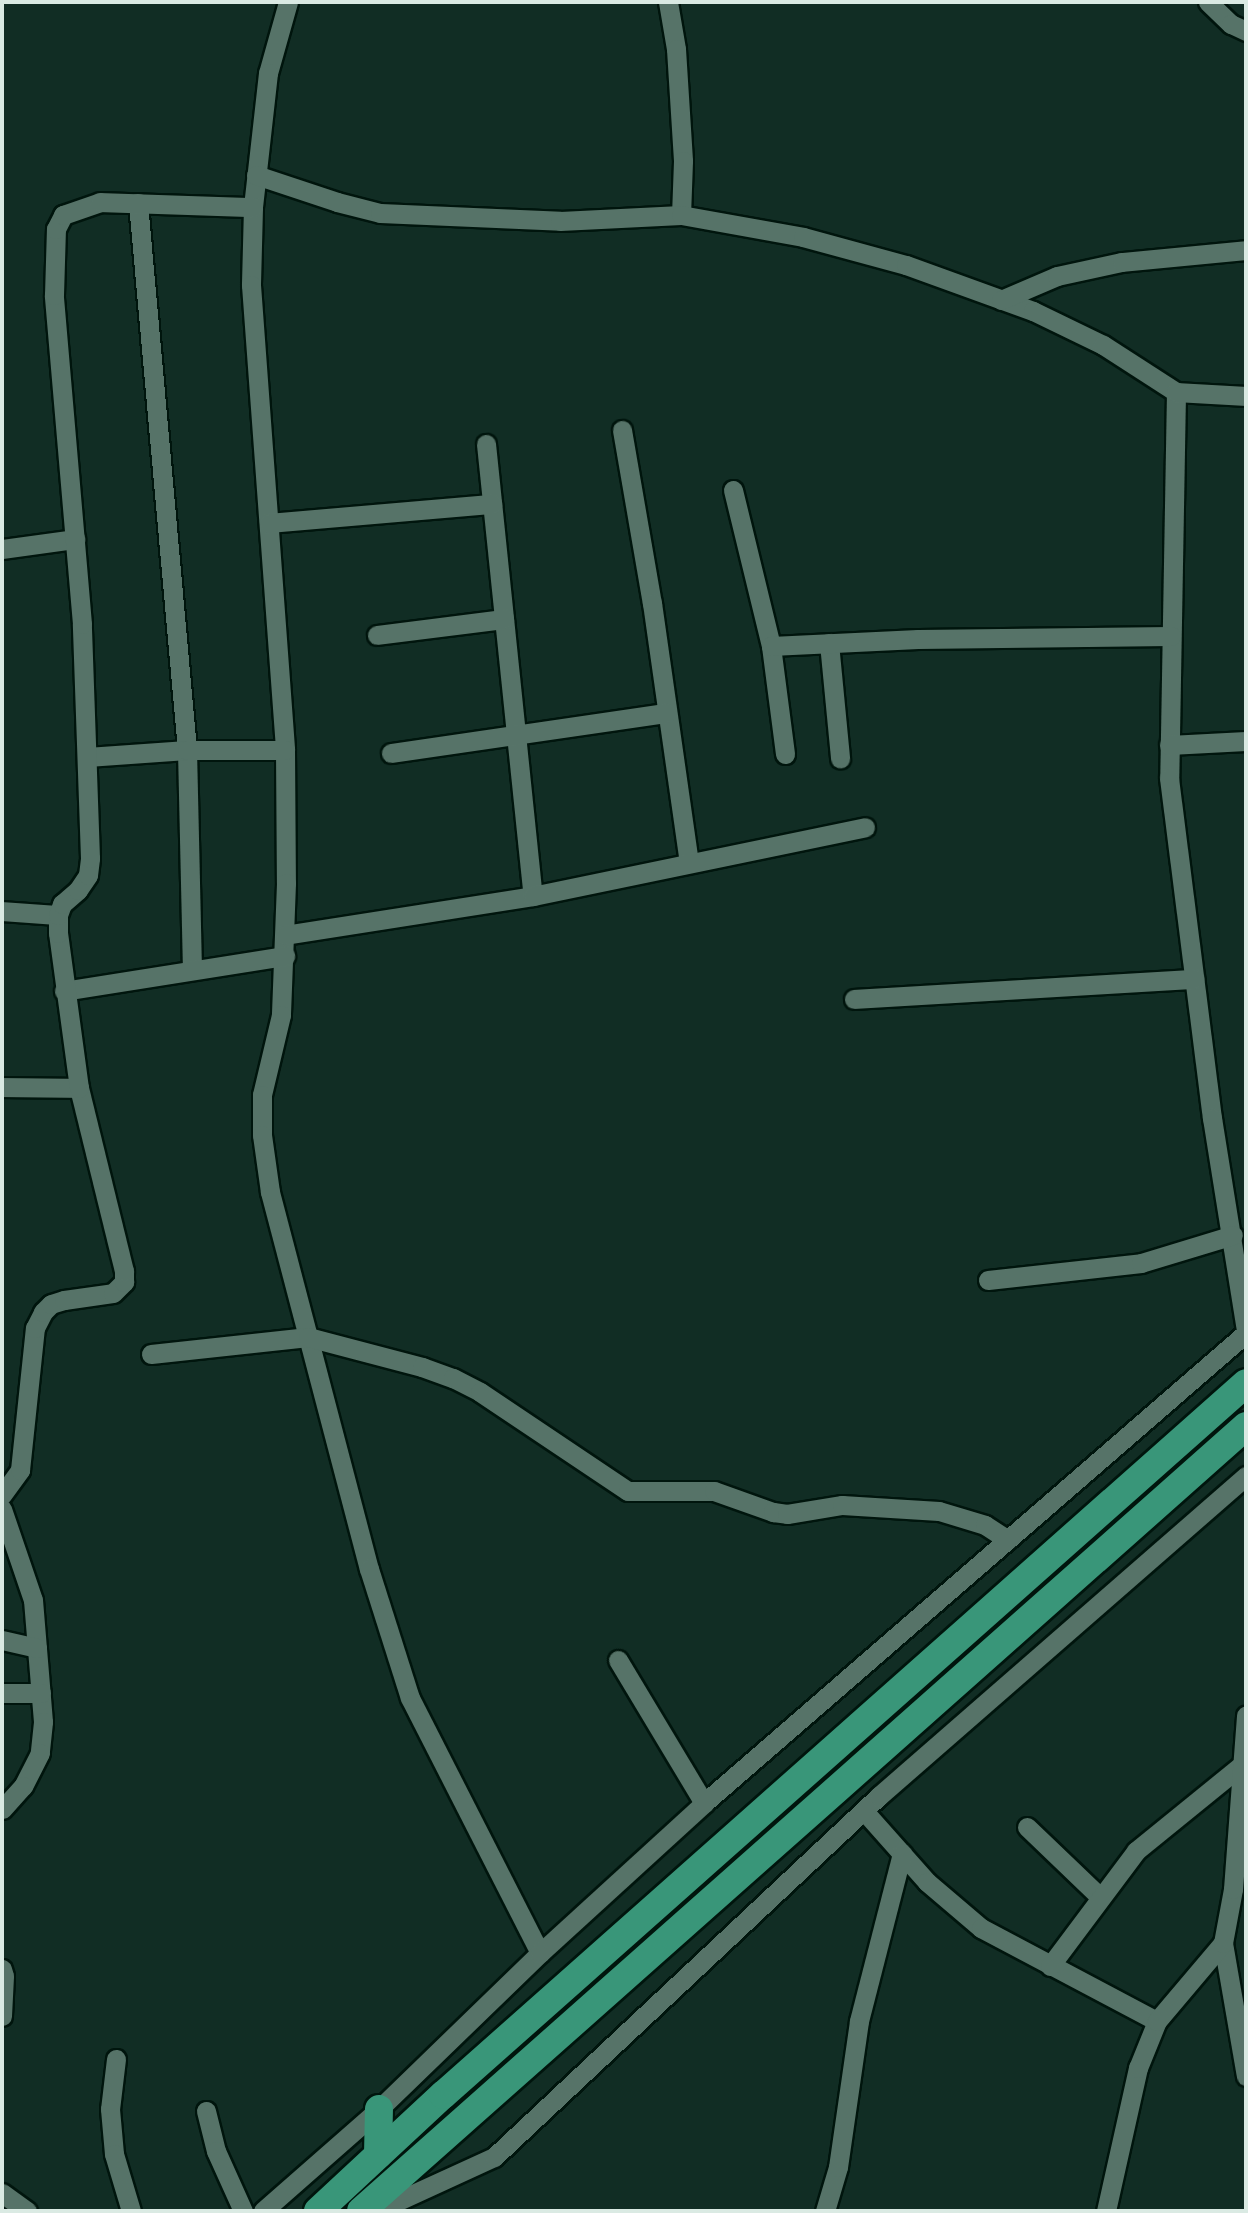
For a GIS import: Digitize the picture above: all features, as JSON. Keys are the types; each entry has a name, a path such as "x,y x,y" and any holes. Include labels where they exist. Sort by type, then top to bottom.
{"highway":[{"path":"318,2211 1246,1383"},
{"path":"361,2211 1246,1426"},
{"path":"378,2155 379,2109"}],"street":[{"path":"288,2 268,73 253,207 251,285 285,750 285,956 281,1015 262,1094 262,1135 270,1192 308,1337 369,1569 410,1698 540,1953"},
{"path":"668,2 676,49 683,162 681,215"},
{"path":"1208,2 1231,24 1246,31"},
{"path":"256,175 380,213 560,221 681,215 803,237 906,265 1033,312 1103,345 1176,392 1246,396"},
{"path":"2,1495 20,1470 35,1328 43,1312 51,1304 64,1300 113,1293 124,1282 124,1271 79,1088 64,991 58,915 62,904 78,890 88,874 87,757 75,539 54,295 56,229 63,215 100,202 253,207"},
{"path":"138,203 187,750 192,969"},
{"path":"1000,300 1056,275 1096,267 1246,250"},
{"path":"263,2211 379,2109 540,1953 704,1803 1246,1332 1233,1235 1212,1118 1169,778 1176,392"},
{"path":"622,430 652,603 689,862"},
{"path":"486,444 533,896"},
{"path":"733,490 771,646 785,754"},
{"path":"269,523 492,504"},
{"path":"2,548 75,539"},
{"path":"377,635 504,619"},
{"path":"771,646 1171,636"},
{"path":"829,643 840,758"},
{"path":"391,752 517,737 666,713"},
{"path":"1169,745 1246,741"},
{"path":"87,757 187,750 285,750"},
{"path":"285,935 533,896 865,827"},
{"path":"2,911 58,915"},
{"path":"64,991 285,956"},
{"path":"854,999 1194,979"},
{"path":"2,1087 79,1088"},
{"path":"988,1280 1141,1263 1233,1235"},
{"path":"151,1354 308,1337 422,1367 453,1378 480,1392 628,1491 714,1491 773,1512 787,1514 842,1505 939,1511 985,1525 1008,1540"},
{"path":"376,2211 494,2157 864,1811 1246,1476"},
{"path":"2,1809 23,1786 40,1753 41,1693 33,1600 4,1518"},
{"path":"2,1640 37,1648"},
{"path":"618,1660 704,1803"},
{"path":"2,1693 41,1693"},
{"path":"1246,1714 1242,1765 1241,1861 1223,1943 1246,2076"},
{"path":"1050,1966 1136,1851 1242,1765"},
{"path":"864,1811 927,1882 981,1928 1157,2021"},
{"path":"1027,1827 1100,1897"},
{"path":"825,2211 838,2166 859,2021 902,1853"},
{"path":"1106,2211 1138,2068 1157,2021 1223,1943"},
{"path":"2,1969 2,2016"},
{"path":"116,2059 110,2109 114,2154 131,2211"},
{"path":"206,2111 216,2151 243,2211"}]}
